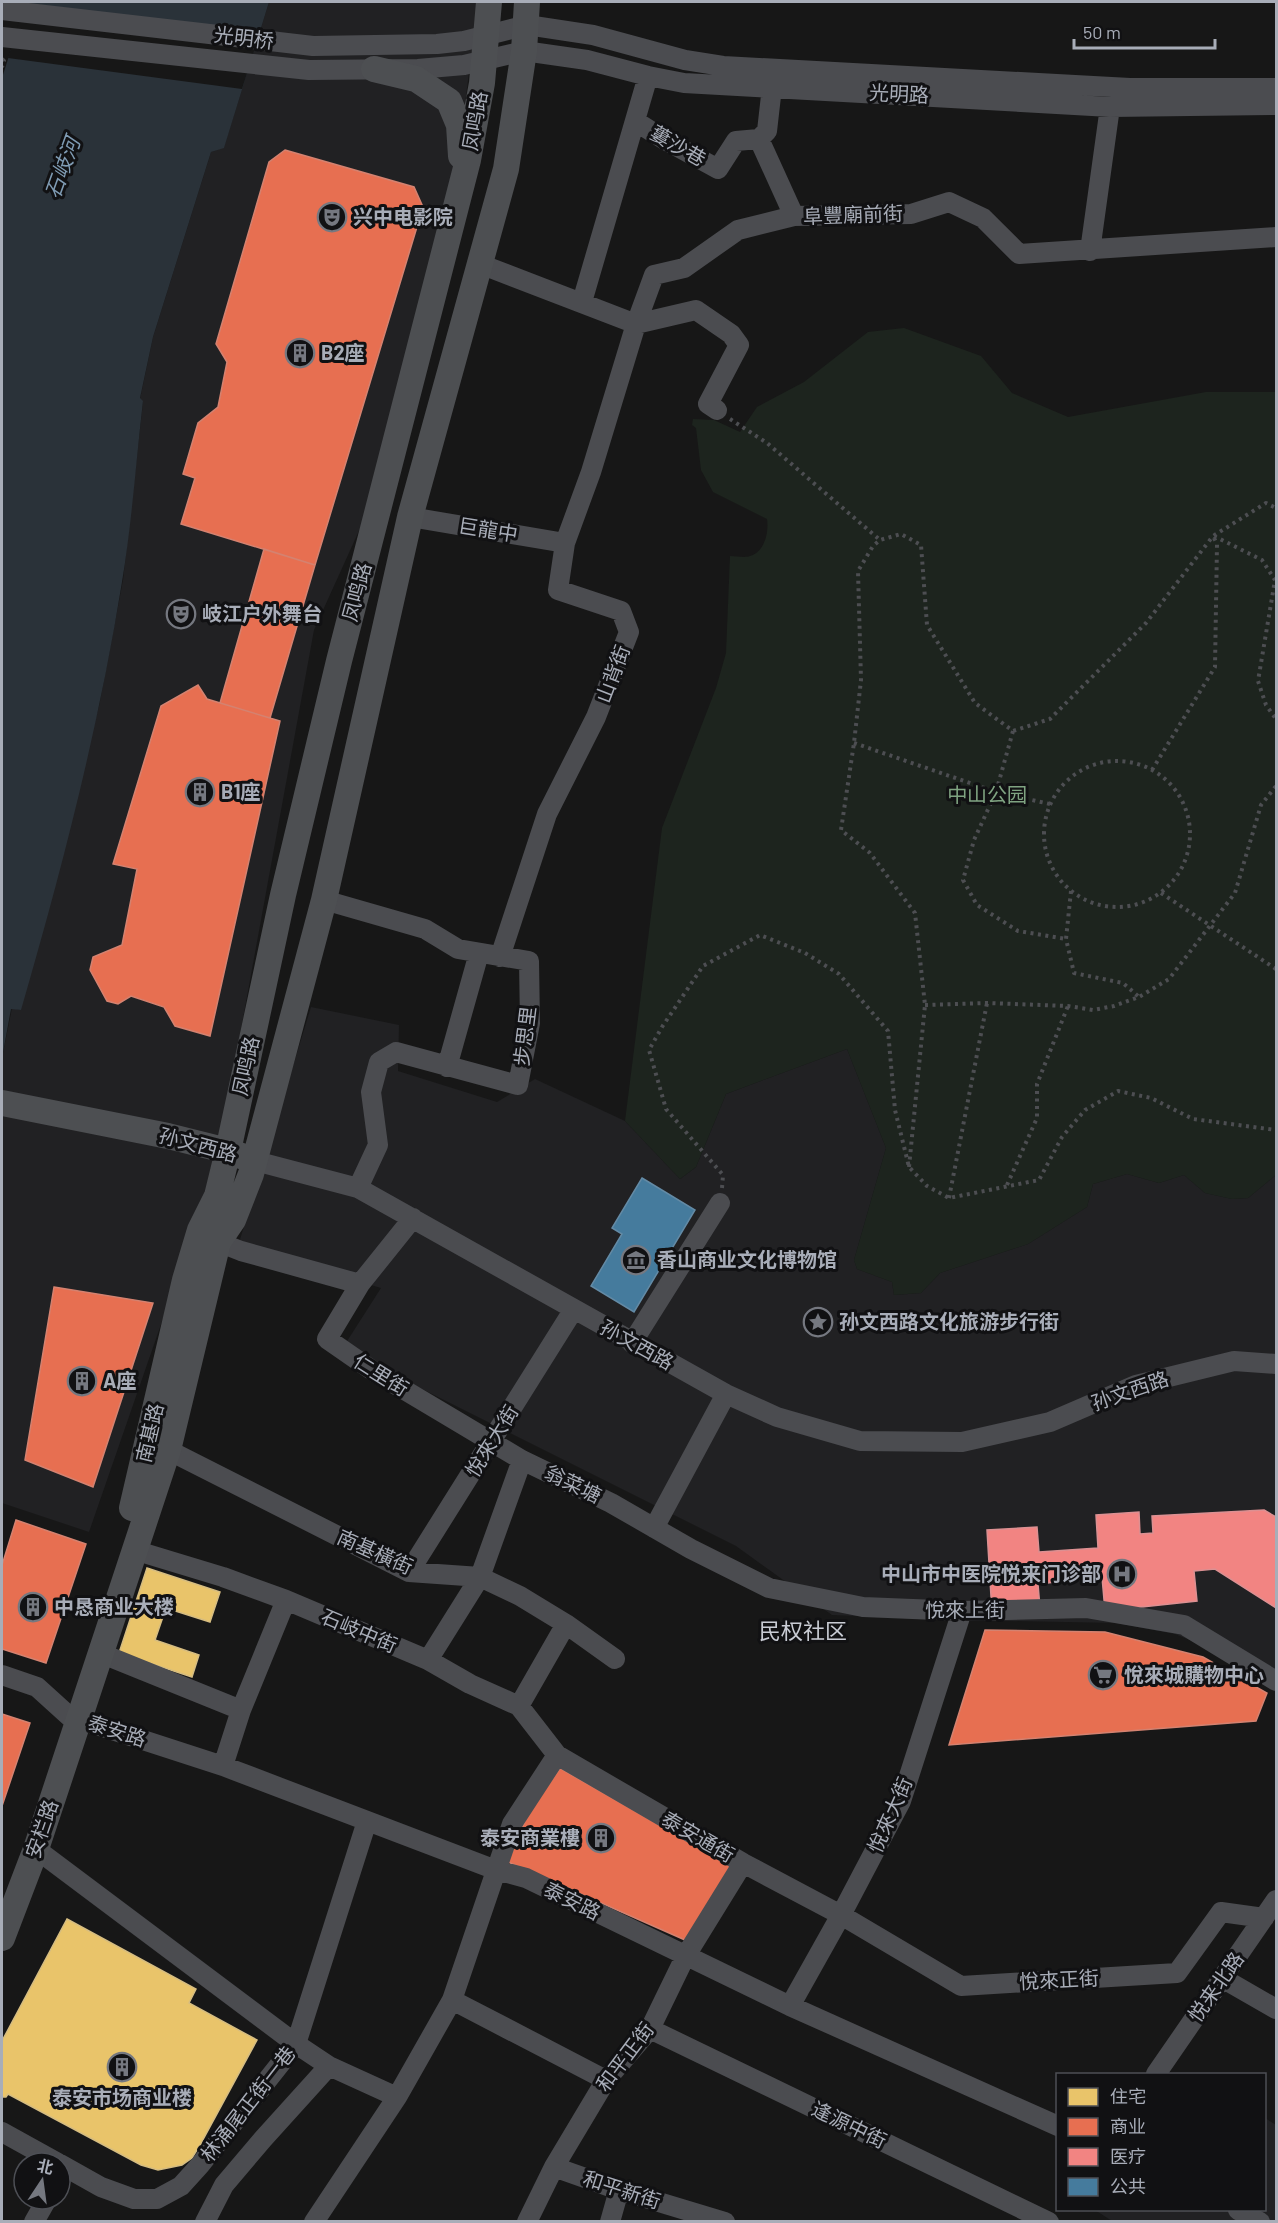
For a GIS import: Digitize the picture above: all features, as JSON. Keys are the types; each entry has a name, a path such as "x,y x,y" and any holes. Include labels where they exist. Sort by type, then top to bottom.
{"main road":[{"name":"凤鸣路","path":"228,1151 283,895 339,661 468,160 485,62 489,2"},
{"name":"凤鸣路","path":"255,1161 324,900 410,518 506,168 524,51 527,13"},
{"path":"374,69 416,79 449,101 459,125 462,149 457,204"},
{"name":"孙文西路","path":"8,1104 168,1136 228,1151 255,1161"},
{"name":"南基路","path":"74,1718 123,1546 149,1443 185,1280 200,1230 217,1196 228,1151"},
{"path":"218,1242 233,1220 255,1161"},
{"name":"南基路","path":"74,1718 100,1653 168,1450 218,1242"},
{"name":"安栏路","path":"2,1938 36,1849 74,1718"},
{"name":"安栏路","path":"2,1907 74,1718"}],"street":[{"name":"光明桥","path":"2,10 313,46 437,44 464,41 487,35 527,13"},
{"name":"光明路","path":"527,13 593,35 685,60 723,66 1130,88 1276,88"},
{"name":"光明桥","path":"2,37 309,70 418,69 485,62 524,51"},
{"name":"光明路","path":"524,51 588,60 648,76 684,82 1110,107 1276,105"},
{"name":"蔞沙巷","path":"582,302 648,76"},
{"path":"772,87 767,131 759,139 794,216"},
{"path":"1090,251 1110,107"},
{"name":"蔞沙巷","path":"635,121 718,169 736,141 759,139"},
{"name":"阜豐廟前街","path":"636,324 654,274 684,268 738,230 794,216 911,214 949,202 983,218 1019,254 1276,237"},
{"path":"480,264 636,324 696,310 731,334 739,345 708,404 717,410"},
{"name":"山背街","path":"500,957 547,814 596,717 629,632 621,610 558,590 565,543 591,472 636,324"},
{"name":"巨龍中","path":"410,518 565,543"},
{"name":"步思里","path":"324,900 425,929 458,949 529,962 530,1023 518,1085 396,1052 379,1062 371,1092 378,1145 358,1188"},
{"path":"447,1067 479,953"},
{"name":"孙文西路","path":"255,1161 358,1188 726,1395 777,1417 860,1441 962,1442 1050,1422 1136,1385 1234,1361 1276,1364"},
{"path":"632,1343 720,1203"},
{"name":"仁里街","path":"413,1218 360,1284 327,1339 376,1373 491,1441"},
{"path":"218,1242 241,1251 360,1284"},
{"name":"悅來大街","path":"409,1572 574,1309"},
{"path":"654,1528 726,1395"},
{"name":"翁菜塘","path":"491,1441 522,1460 611,1503 654,1528"},
{"name":"南基橫街","path":"168,1450 409,1572 480,1577 520,1596 566,1624 615,1659"},
{"path":"429,1660 480,1577 522,1460"},
{"name":"悅來上街","path":"654,1528 769,1588 863,1607 962,1611 1086,1608 1184,1625 1276,1681"},
{"name":"石岐中街","path":"134,1550 223,1577 286,1600 429,1660 470,1684 519,1706 557,1755"},
{"path":"223,1766 241,1710 286,1600"},
{"name":"悅來大街","path":"790,2006 901,1801 962,1611"},
{"path":"519,1706 566,1624"},
{"path":"100,1653 241,1710"},
{"path":"2,1675 37,1687 74,1718"},
{"name":"泰安路","path":"74,1718 223,1766 496,1870 525,1878 790,2006 1056,2125"},
{"path":"314,2222 397,2097 452,2000 512,1824 557,1755"},
{"name":"泰安通街","path":"557,1755 743,1863 841,1915"},
{"name":"林涌尾正街一巷","path":"72,2173 134,2199 157,2199 181,2186 200,2165 297,2044 367,1821"},
{"path":"36,1849 329,2066 397,2097"},
{"name":"和平正街","path":"527,2222 554,2167 606,2080 650,2029 685,1957 743,1863"},
{"name":"悦来北路","path":"1157,2073 1276,1900"},
{"name":"悅來正街","path":"841,1915 961,1986 1177,1973 1221,1912 1264,1918"},
{"path":"1222,1978 1276,2009"},
{"path":"452,2000 606,2080"},
{"name":"逢源中街","path":"650,2029 1050,2222"},
{"path":"205,2222 224,2185 262,2139 329,2066"},
{"name":"林涌尾正街一巷","path":"2,2132 33,2151"},
{"name":"和平新街","path":"554,2167 619,2190 725,2222"},
{"path":"610,2222 619,2190"},
{"path":"1240,2211 1260,2222"}],"path":[{"path":"2,59 4,61 2,67"},
{"path":"717,410 766,443 880,540"},
{"path":"1013,731 1050,718 1146,623 1213,536 1266,502 1276,508"},
{"path":"909,1167 925,1005 915,913 870,853 841,830 861,680 858,571 873,546 880,540 901,534 921,546 927,625 975,704 1013,731"},
{"path":"1213,536 1262,560 1275,580 1258,681 1266,705 1276,719"},
{"path":"1152,770 1215,667 1217,544 1213,536"},
{"path":"1013,731 996,792 974,840 963,880 977,905 1017,931 1065,939"},
{"path":"854,743 996,792 1050,804"},
{"path":"1106,762 1130,763 1152,770 1171,785 1184,806 1190,829 1188,853 1178,875 1161,892 1140,904 1116,907 1092,903 1071,891 1054,873 1045,851 1044,827 1050,804 1064,784 1083,769 1106,762"},
{"path":"925,1005 987,1003 1068,1006 1093,1010 1114,1006 1139,997 1168,979 1235,893 1261,805 1276,786"},
{"path":"1071,891 1065,939 1074,973 1122,983 1139,997"},
{"path":"1161,892 1276,969"},
{"path":"720,1203 723,1175 666,1109 649,1050 703,966 760,935 805,953 839,974 888,1031 895,1110 909,1167 927,1186 949,1198 1039,1179 1062,1137 1085,1110 1118,1091 1151,1098 1193,1119 1276,1130"},
{"path":"949,1198 987,1003"},
{"path":"1007,1185 1037,1118 1037,1084 1068,1006"}],"shaded area":[{"path":"269,2 478,2 460,143 382,480 314,630 231,1084 202,1206 89,1532 2,1503 2,1058 12,1008 20,1010 99,706 123,580 143,402 140,399 153,337 211,152 224,147"},
{"name":"孙文西路文化旅游步行街","path":"311,1007 399,1025 398,1071 497,1102 535,1079 625,1121 680,1179 696,1167 726,1094 847,1049 886,1148 854,1260 857,1269 892,1282 894,1295 921,1293 940,1273 1028,1244 1087,1207 1093,1184 1127,1174 1159,1183 1184,1175 1205,1193 1232,1199 1248,1198 1276,1175 1276,1675 1175,1634 1116,1623 832,1615 736,1546 342,1349 381,1288 238,1246"},
{"path":"1266,2119 1276,2125 1276,2221 1112,2221 1097,2211 1266,2211"}],"green space":[{"name":"中山公园","path":"904,328 981,356 1012,393 1068,417 1206,392 1276,392 1276,1175 1248,1198 1232,1199 1205,1193 1184,1175 1159,1183 1127,1174 1093,1184 1087,1207 1028,1244 940,1273 921,1293 894,1295 892,1282 857,1269 854,1260 886,1148 847,1049 726,1094 696,1167 680,1179 625,1121 662,828 716,688 726,653 730,556 746,557 755,554 765,540 767,529 767,519 713,492 701,470 696,428 692,425 693,419 714,420 740,432 757,407 804,382 868,332"}],"water":[{"name":"石岐河","path":"26,2 269,2 224,148 211,152 153,337 140,398 143,401 125,559 113,636 91,744 51,904 21,1010 11,1009 2,1058 2,78"}],"pier":[{"path":"25,3 260,32 242,89 8,58"}],"building: 住宅":[{"path":"147,1568 220,1592 210,1622 166,1608 155,1640 199,1655 192,1677 119,1653"},
{"name":"泰安市场商业楼","path":"67,1919 196,1989 189,2003 257,2040 200,2145 192,2158 182,2165 158,2170 141,2165 8,2094 2,2097 2,2041"}],"building: 商业":[{"name":"B2座","path":"285,150 414,187 423,207 315,565 181,524 195,478 183,474 198,423 218,407 227,362 216,344 269,162"},
{"path":"264,549 315,565 270,718 220,703"},
{"name":"B1座","path":"198,685 207,699 280,721 210,1036 175,1026 164,1007 131,996 118,1004 107,1001 90,970 93,957 122,945 137,869 113,864 161,706"},
{"name":"A座","path":"54,1287 153,1303 93,1487 25,1460"},
{"name":"中恳商业大楼","path":"16,1520 86,1544 46,1663 2,1649 2,1565"},
{"name":"悅來城購物中心","path":"985,1630 1105,1632 1203,1657 1267,1693 1256,1721 949,1745"},
{"path":"2,1714 30,1723 2,1806"},
{"name":"泰安商業樓","path":"560,1768 731,1866 685,1940 508,1862 528,1814"}],"building: 医疗":[{"path":"1264,1510 1276,1517 1276,1608 1215,1569 1194,1571 1197,1601 1105,1611 1102,1577 1038,1584 1040,1608 992,1613 987,1530 1037,1527 1039,1552 1098,1548 1096,1515 1139,1512 1140,1534 1153,1533 1152,1516"}],"building: 公共":[{"name":"香山商业文化博物馆","path":"642,1178 695,1210 634,1312 591,1286 622,1234 612,1228"}],"place":[{"name":"兴中电影院","path":"332,217"},
{"name":"B2座","path":"300,353"},
{"name":"岐江户外舞台","path":"181,614"},
{"name":"B1座","path":"200,792"},
{"name":"香山商业文化博物馆","path":"636,1260"},
{"name":"孙文西路文化旅游步行街","path":"818,1322"},
{"name":"A座","path":"82,1381"},
{"name":"中山市中医院悦来门诊部","path":"1122,1574"},
{"name":"中恳商业大楼","path":"33,1607"},
{"name":"悅來城購物中心","path":"1103,1675"},
{"name":"泰安商業樓","path":"601,1838"},
{"name":"泰安市场商业楼","path":"122,2067"}],"district":[{"name":"民权社区","path":"803,1631"}]}
